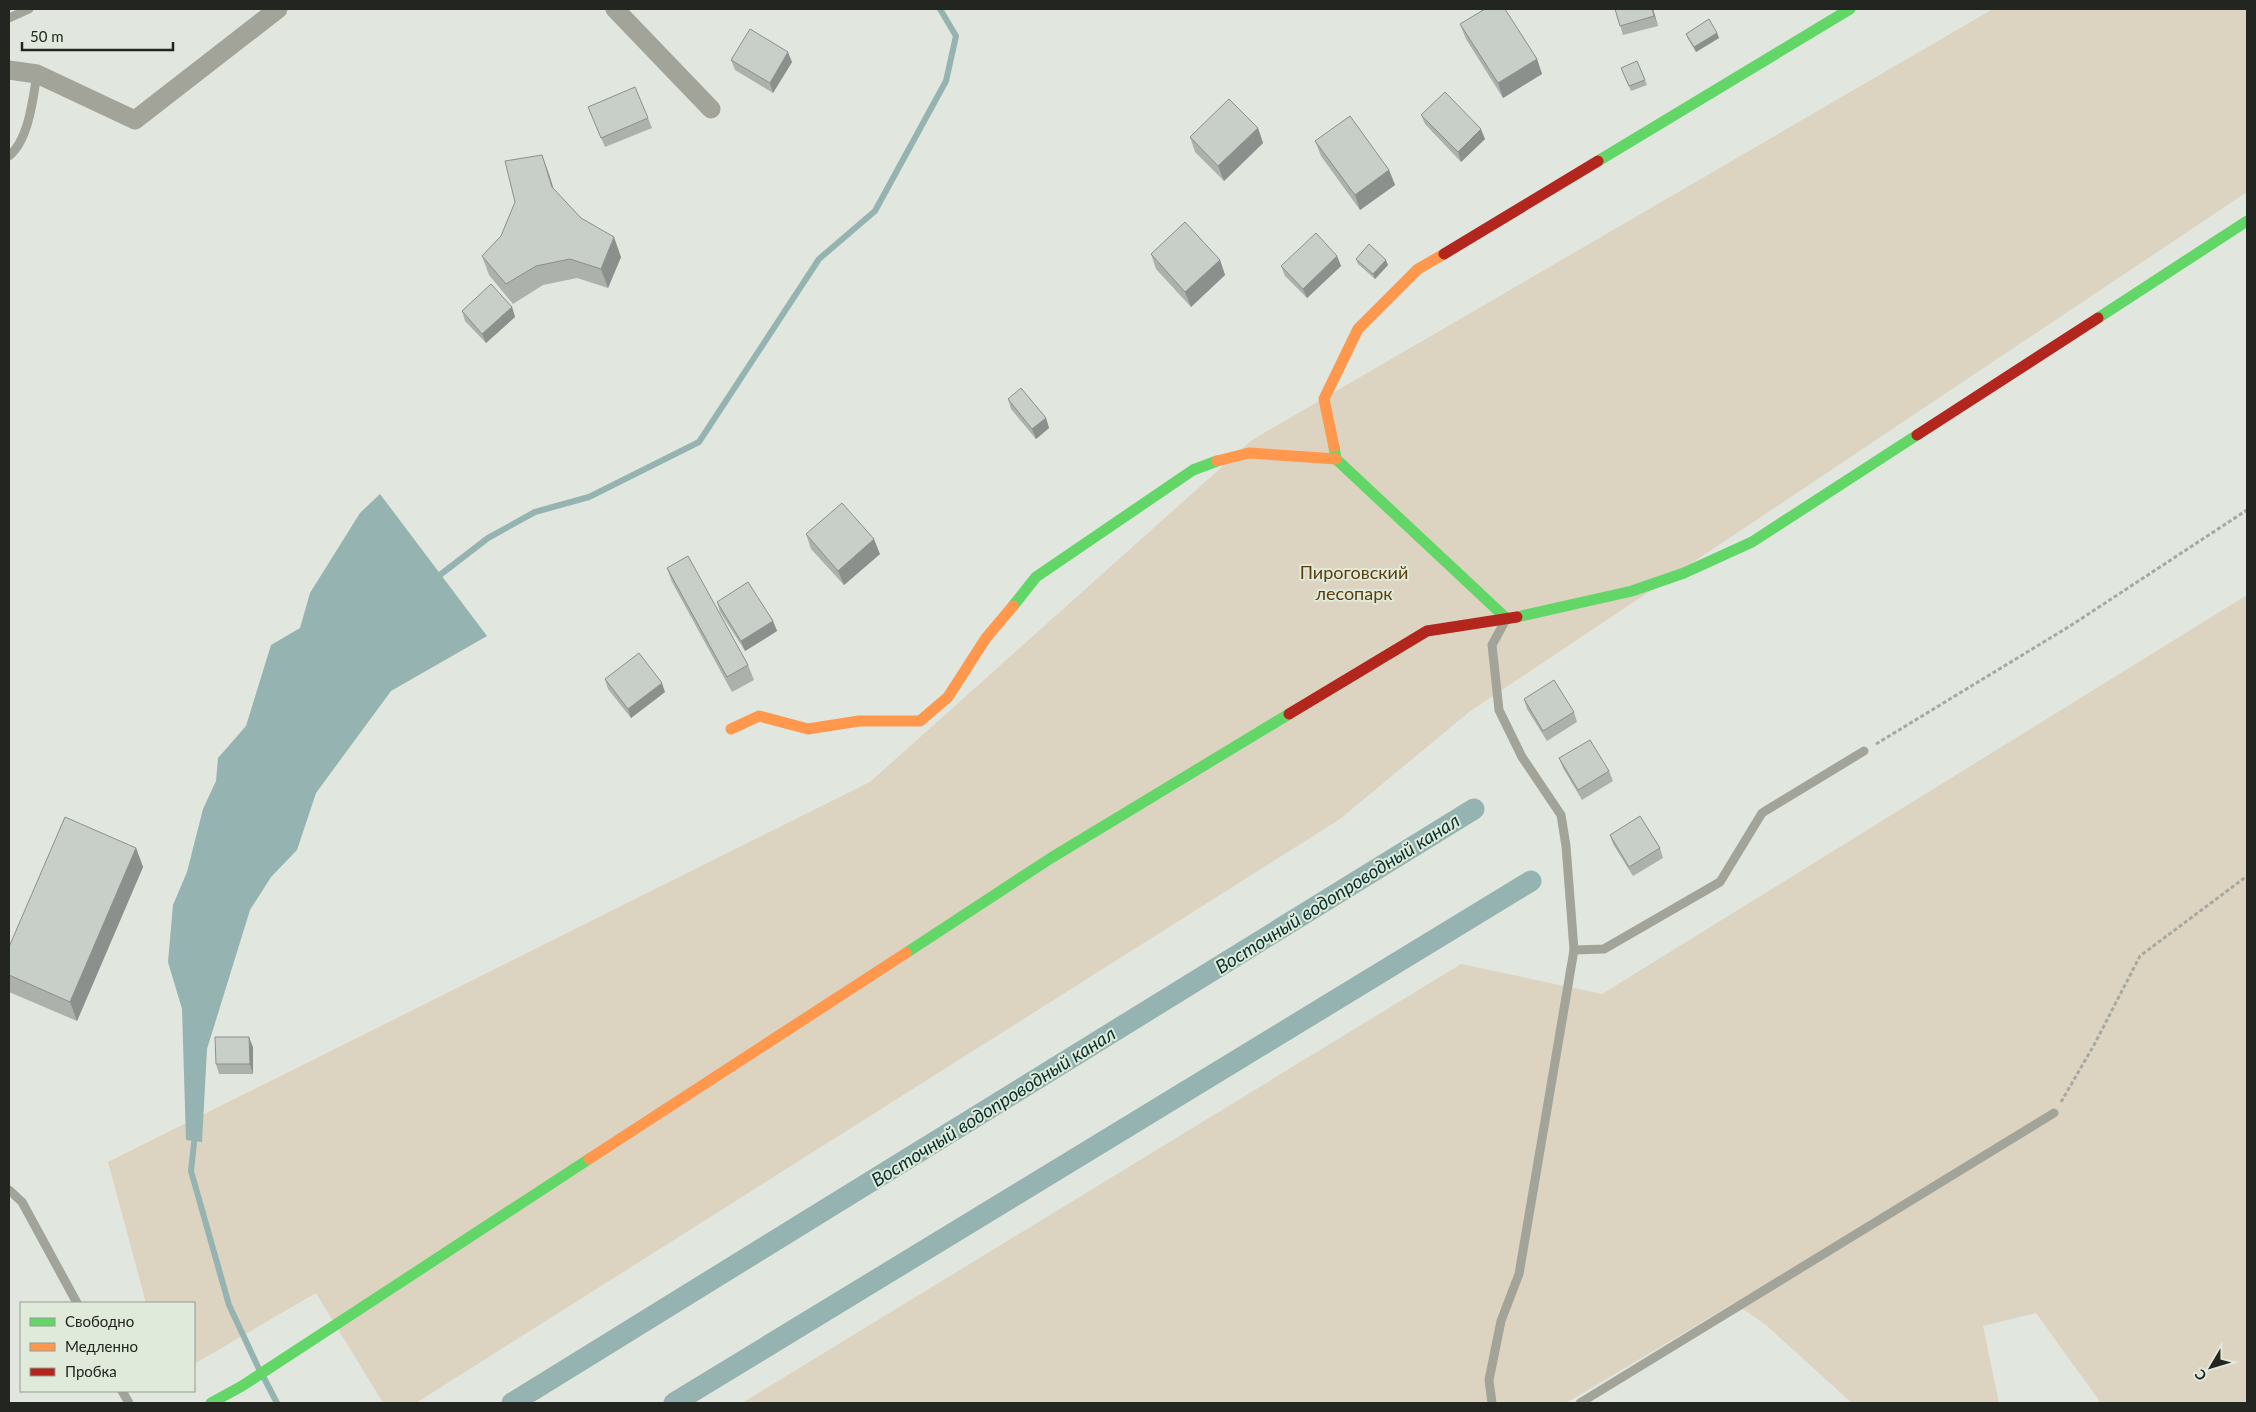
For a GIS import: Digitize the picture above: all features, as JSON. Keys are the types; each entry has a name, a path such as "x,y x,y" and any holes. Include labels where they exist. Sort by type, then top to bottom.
{"street":[{"path":"9,70 37,74 135,120 278,9"},
{"path":"615,9 710,109"},
{"path":"1507,619 1336,459 1324,399 1358,329 1418,269 1850,9"},
{"path":"211,1403 276,1364 1060,852 1427,631 1507,619 1632,591 1684,573 1752,542 2247,221"},
{"path":"730,729 759,716 808,729 859,721 920,721 948,697 986,638 1036,577 1193,470 1215,461 1250,453 1336,459"}],"lane":[{"path":"9,18 29,9"},
{"path":"9,156 20,142 28,118 37,74"},
{"path":"1492,1403 1489,1380 1501,1322 1519,1274 1574,950 1566,846 1561,816 1522,757 1499,710 1492,645 1507,619"},
{"path":"1574,950 1604,949 1720,882 1762,813 1864,751"},
{"path":"1580,1403 2054,1113"},
{"path":"9,1190 22,1202 76,1302"},
{"path":"123,1392 129,1403"}],"path":[{"path":"1864,751 2061,631 2247,510"},
{"path":"2054,1113 2094,1045 2140,956 2247,876"}],"green space":[{"name":"Пироговский лесопарк","path":"1993,9 2247,9 2247,192 1469,712 1340,819 416,1403 383,1403 316,1293 195,1363 195,1302 146,1302 108,1162 870,782 1252,440"},
{"path":"2247,595 2247,1403 2101,1403 2036,1313 1983,1326 1999,1403 1852,1403 1766,1325 1734,1303 1566,1403 742,1403 1461,964 1602,994"}],"water":[{"path":"380,494 487,636 391,691 316,793 297,850 271,877 250,910 207,1049 202,1142 186,1140 182,1009 168,962 173,905 187,872 203,809 216,781 218,758 246,726 271,645 300,628 310,593 360,513"}],"building":[{"path":"1485,9 1505,9 1537,59 1498,83 1460,24"},
{"path":"1615,9 1652,9 1654,16 1620,26"},
{"path":"1709,19 1717,33 1694,47 1686,34"},
{"path":"750,29 788,52 770,83 731,60"},
{"path":"1637,61 1645,80 1629,86 1621,68"},
{"path":"635,87 648,118 601,138 588,107"},
{"path":"1445,92 1481,129 1458,152 1421,115"},
{"path":"1229,99 1258,128 1218,166 1190,137"},
{"path":"1350,116 1389,170 1355,195 1315,141"},
{"path":"542,155 552,187 581,218 614,237 601,269 570,259 536,266 506,284 482,256 501,236 515,202 505,161"},
{"path":"1185,222 1220,260 1185,292 1151,254"},
{"path":"1316,233 1337,256 1303,289 1281,266"},
{"path":"1369,244 1386,260 1373,274 1356,259"},
{"path":"491,284 512,307 482,334 462,311"},
{"path":"1021,388 1046,418 1032,429 1008,399"},
{"path":"842,503 874,539 838,571 806,534"},
{"path":"688,556 748,665 727,677 667,568"},
{"path":"748,582 773,621 741,641 717,602"},
{"path":"639,653 662,683 628,709 605,679"},
{"path":"1554,680 1574,712 1543,731 1524,699"},
{"path":"1590,740 1609,771 1578,790 1559,758"},
{"path":"1640,816 1660,848 1629,867 1610,835"},
{"path":"65,817 136,848 70,1002 9,975 9,947"},
{"path":"215,1037 249,1037 250,1064 216,1064"}],"waterway":[{"path":"436,578 488,538 535,512 589,497 699,442 819,259 875,211 946,81 956,36 940,9"},
{"name":"Восточный водопроводный канал","path":"512,1403 1474,809"},
{"name":"Восточный водопроводный канал","path":"674,1403 1531,881"},
{"path":"195,1134 191,1171 229,1305 259,1369"},
{"path":"264,1378 277,1403"}],"traffic: fast":[{"path":"1598,161 1850,9"},
{"path":"2098,318 2247,221"},
{"path":"1517,617 1632,591 1684,573 1752,542 1917,435"},
{"path":"1334,447 1336,459 1507,619"},
{"path":"1013,606 1036,577 1193,470 1217,461"},
{"path":"906,953 1051,858 1289,714"},
{"path":"211,1403 242,1386 589,1159"}],"traffic: slow":[{"path":"1334,447 1324,399 1358,329 1418,269 1444,254"},
{"path":"1217,461 1249,453 1336,459"},
{"path":"731,729 759,716 808,729 859,721 920,721 948,697 986,638 1013,606"},
{"path":"589,1159 906,953"}],"traffic: jam":[{"path":"1444,254 1598,161"},
{"path":"1917,435 2098,318"},
{"path":"1289,714 1427,631 1517,617"}]}
